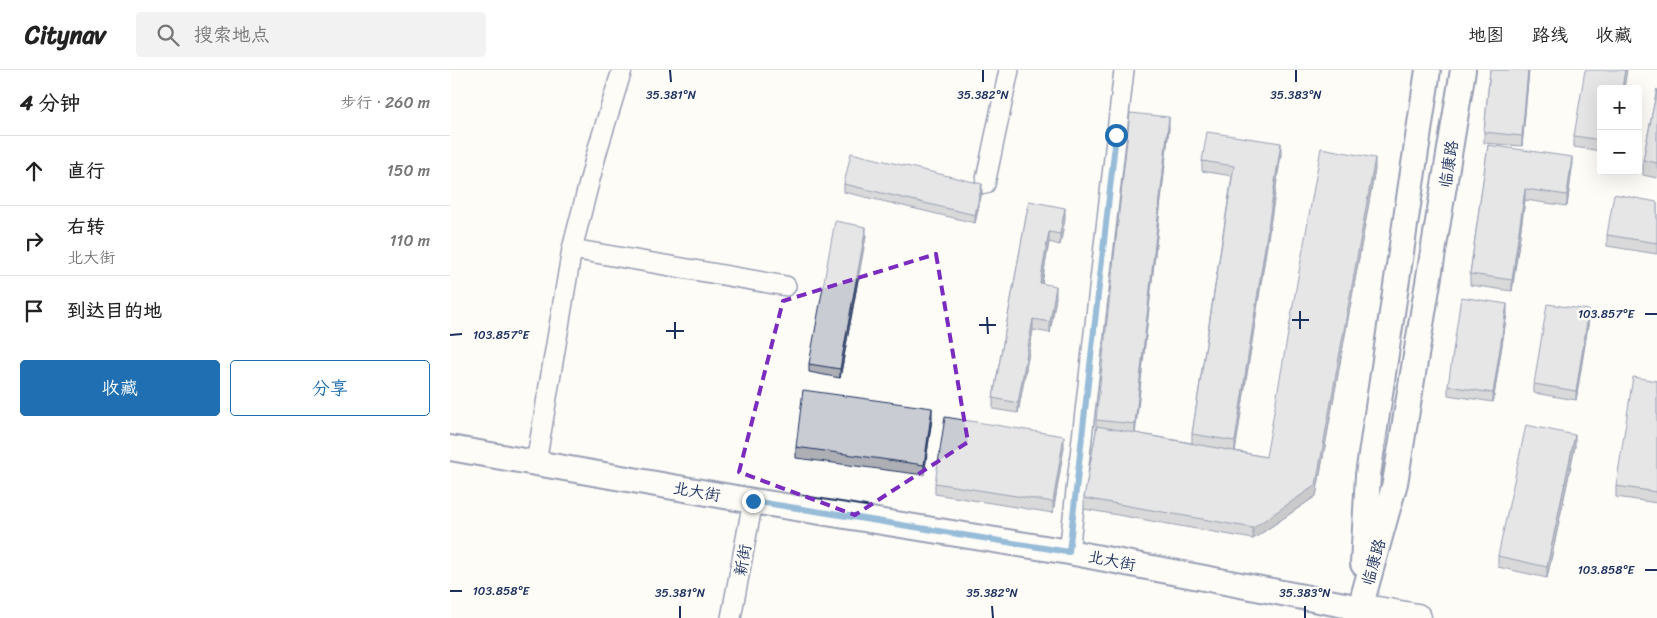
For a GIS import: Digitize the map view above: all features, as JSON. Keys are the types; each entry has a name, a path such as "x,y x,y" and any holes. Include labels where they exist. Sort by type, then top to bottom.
{"highway":[{"name":"北大街","path":"1359,613 1417,618"}],"main road":[{"name":"临康路","path":"1359,613 1368,475 1428,70"},
{"name":"临康路","path":"1359,613 1395,483 1463,70"},
{"name":"北大街","path":"450,448 753,501 1069,552 1359,613"}],"street":[{"path":"536,462 572,249 598,148 622,70"},
{"path":"985,184 1009,70"},
{"path":"1069,552 1124,70"},
{"path":"572,249 786,286"},
{"name":"新街","path":"731,618 753,501"}],"highlighted area":[{"path":"936,254 968,442 855,515 739,472 783,301"}],"building":[{"path":"1490,70 1528,70 1522,136 1484,132"},
{"path":"1585,70 1625,70 1623,85 1597,85 1597,139 1574,136"},
{"path":"1657,89 1657,163 1643,160"},
{"path":"1130,113 1169,117 1135,424 1096,420"},
{"path":"1207,132 1281,143 1235,441 1192,434 1234,166 1202,161"},
{"path":"1488,145 1572,157 1567,195 1525,189 1512,280 1470,274"},
{"path":"1321,148 1375,158 1316,485 1253,528 1084,498 1097,426 1266,457"},
{"path":"851,153 982,184 975,215 844,184"},
{"path":"1614,194 1657,202 1657,243 1607,235"},
{"path":"1029,201 1065,208 1060,234 1049,232 1040,283 1056,286 1050,322 1033,319 1018,403 993,398"},
{"path":"835,221 866,227 840,369 809,364"},
{"path":"1461,297 1507,304 1493,393 1448,386"},
{"path":"1547,304 1589,310 1576,391 1534,384"},
{"path":"1633,377 1657,381 1657,492 1616,486"},
{"path":"803,390 932,408 924,465 796,447"},
{"path":"945,417 1064,436 1053,502 935,483"},
{"path":"1526,425 1575,435 1547,567 1498,556"}],"route":[{"path":"753,501 1069,552 1116,135"}]}
